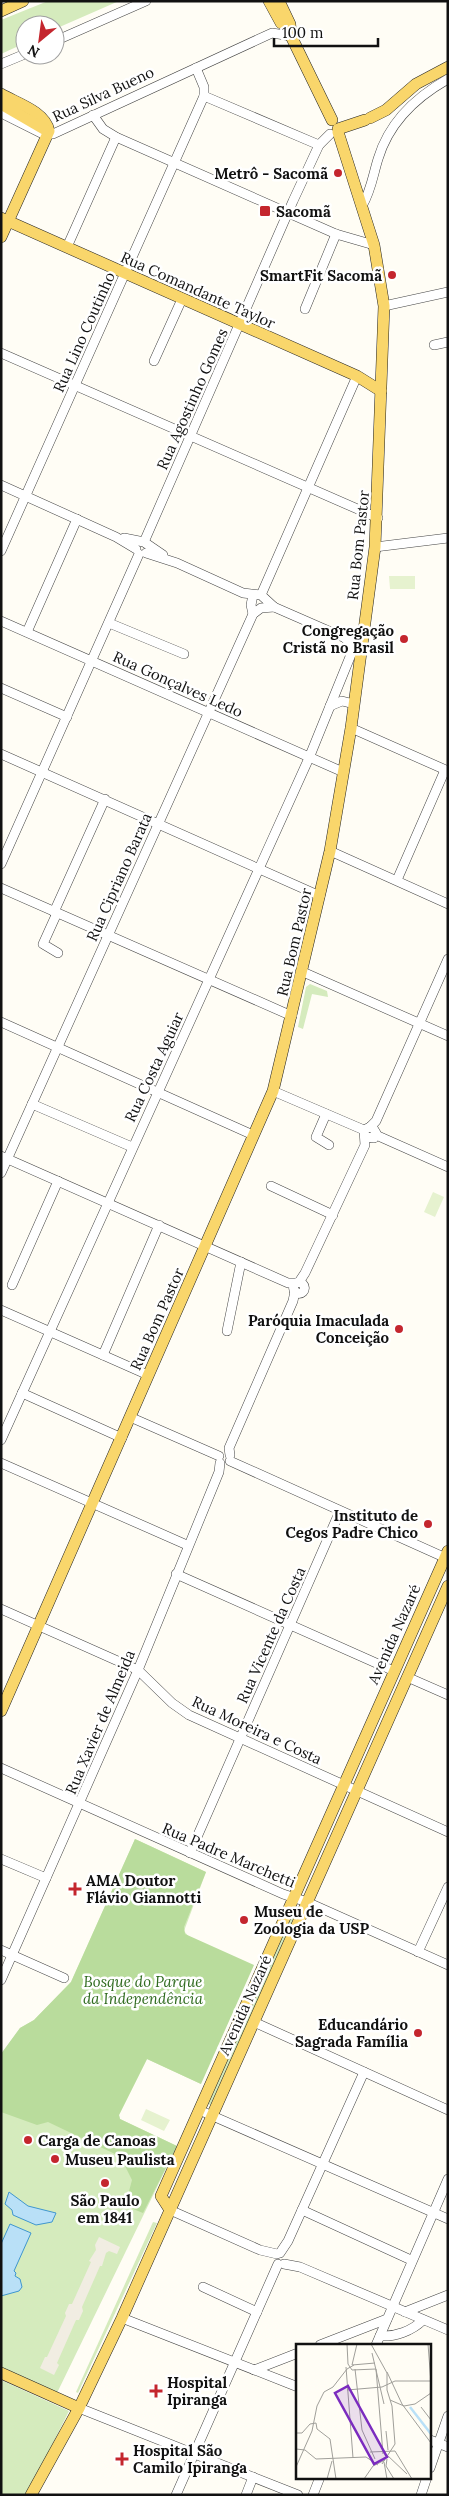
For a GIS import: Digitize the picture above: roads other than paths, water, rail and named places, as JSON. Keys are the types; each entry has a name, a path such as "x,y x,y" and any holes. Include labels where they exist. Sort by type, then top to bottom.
{"main road":[{"path":"1,11 23,1"},
{"path":"269,1 291,36"},
{"name":"Rua Bom Pastor","path":"1,1711 274,1091 330,851 351,728 376,547 384,306 374,245 362,206 334,129 291,36 290,24 279,1"},
{"path":"334,129 368,119 386,110 416,84 448,67"},
{"path":"1,94 37,115 48,127 48,135"},
{"path":"1,104 35,122 48,135"},
{"name":"Rua Silva Bueno","path":"1,237 5,220 48,135"},
{"name":"Rua Comandante Taylor","path":"5,220 357,376 381,392"},
{"name":"Avenida Nazaré","path":"170,2210 162,2196 394,1671 447,1556"},
{"name":"Avenida Nazaré","path":"31,2495 79,2408 122,2318 448,1586"},
{"path":"1,2373 79,2408"}],"street":[{"path":"65,37 146,1"},
{"path":"278,17 272,33 291,36"},
{"name":"Rua Silva Bueno","path":"48,135 272,33"},
{"path":"1,64 15,58"},
{"path":"196,68 204,87 204,96 319,145"},
{"path":"362,206 369,195 381,151 395,124 418,98 448,79"},
{"name":"Rua Lino Coutinho","path":"1,551 204,96"},
{"path":"1,113 48,135"},
{"path":"93,115 103,129 116,137 336,234 374,245"},
{"name":"Rua Agostinho Gomes","path":"1,864 191,437 288,212 319,145 334,129"},
{"path":"67,247 116,137"},
{"path":"305,309 336,234"},
{"path":"384,306 448,292"},
{"path":"154,361 182,299"},
{"path":"434,345 448,342"},
{"path":"1,353 169,427 174,427 191,437 378,518"},
{"path":"253,614 255,597 308,488 357,376"},
{"path":"1,485 345,638 363,634"},
{"path":"27,632 77,518"},
{"path":"376,547 448,538"},
{"path":"253,614 261,608 274,607"},
{"name":"Rua Cipriano Barata","path":"1,1173 4,1158 58,1048 253,614"},
{"name":"Rua Gonçalves Ledo","path":"1,621 343,772"},
{"path":"109,623 184,654"},
{"name":"Rua Costa Aguiar","path":"1,1440 309,758 352,652 350,643 345,638"},
{"path":"1,688 67,717"},
{"path":"330,706 342,700 354,704"},
{"path":"351,728 446,771 398,880"},
{"path":"1,754 320,896"},
{"path":"58,953 43,944 105,799"},
{"path":"330,851 448,904"},
{"path":"1,888 209,982 292,1016"},
{"name":"Rua Xavier de Almeida","path":"1,1980 138,1670 187,1545 293,1301 296,1286 305,1273 332,1215 448,959"},
{"path":"303,972 448,1036"},
{"path":"1,1022 253,1135"},
{"path":"274,1091 426,1155 448,1167"},
{"path":"32,1104 132,1147"},
{"path":"326,1114 316,1137 329,1145"},
{"path":"4,1158 296,1286"},
{"path":"12,1285 58,1182"},
{"path":"271,1186 332,1215"},
{"path":"103,1355 158,1226"},
{"path":"227,1331 241,1262"},
{"path":"1,1310 148,1375"},
{"path":"22,1393 122,1438"},
{"path":"130,1417 340,1511 447,1556"},
{"path":"1,1463 187,1545"},
{"name":"Rua Vicente da Costa","path":"190,1853 292,1625 340,1511"},
{"path":"176,1574 394,1671"},
{"name":"Rua Moreira e Costa","path":"1,1609 138,1670 172,1703 189,1715 448,1832"},
{"path":"407,1677 448,1695"},
{"name":"Rua Padre Marchetti","path":"1,1768 190,1853 448,1964"},
{"path":"1,1858 46,1878"},
{"path":"418,1952 448,1887"},
{"path":"1,1950 64,1978"},
{"path":"254,2022 448,2110"},
{"path":"176,2495 364,2072"},
{"path":"199,2110 448,2219"},
{"path":"378,2340 411,2260 448,2179"},
{"path":"170,2210 448,2330"},
{"path":"302,2210 411,2260"},
{"path":"203,2287 257,2312"},
{"path":"405,2312 448,2296"},
{"path":"122,2318 296,2386"},
{"path":"323,2344 387,2319"},
{"path":"378,2340 413,2328 423,2320"},
{"path":"254,2370 296,2355"},
{"path":"79,2408 298,2495"},
{"path":"432,2455 434,2442 448,2416"},
{"path":"434,2442 448,2447"},
{"path":"246,2495 253,2477"},
{"path":"312,2495 320,2478"},
{"path":"421,2495 427,2478"}],"water":[{"path":"9,2192 28,2206 56,2213 52,2222 36,2225 13,2215 12,2210 5,2204"},
{"path":"10,2224 31,2233 14,2271 16,2273 15,2276 20,2279 22,2287 19,2291 1,2296 1,2244"}],"place":[{"name":"Metrô - Sacomã","path":"338,173"},
{"name":"Sacomã","path":"265,211"},
{"name":"SmartFit Sacomã","path":"392,275"},
{"name":"Congregação Cristã no Brasil","path":"404,639"},
{"name":"Paróquia Imaculada Conceição","path":"399,1329"},
{"name":"Instituto de Cegos Padre Chico","path":"428,1524"},
{"name":"AMA Doutor Flávio Giannotti","path":"75,1889"},
{"name":"Museu de Zoologia da USP","path":"244,1920"},
{"name":"Educandário Sagrada Família","path":"418,2033"},
{"name":"Carga de Canoas","path":"28,2140"},
{"name":"Museu Paulista","path":"55,2159"},
{"name":"São Paulo em 1841","path":"105,2183"},
{"name":"Hospital Ipiranga","path":"156,2391"},
{"name":"Hospital São Camilo Ipiranga","path":"122,2459"}],"park label":[{"name":"Bosque do Parque da Independência","path":"143,1990"}]}
